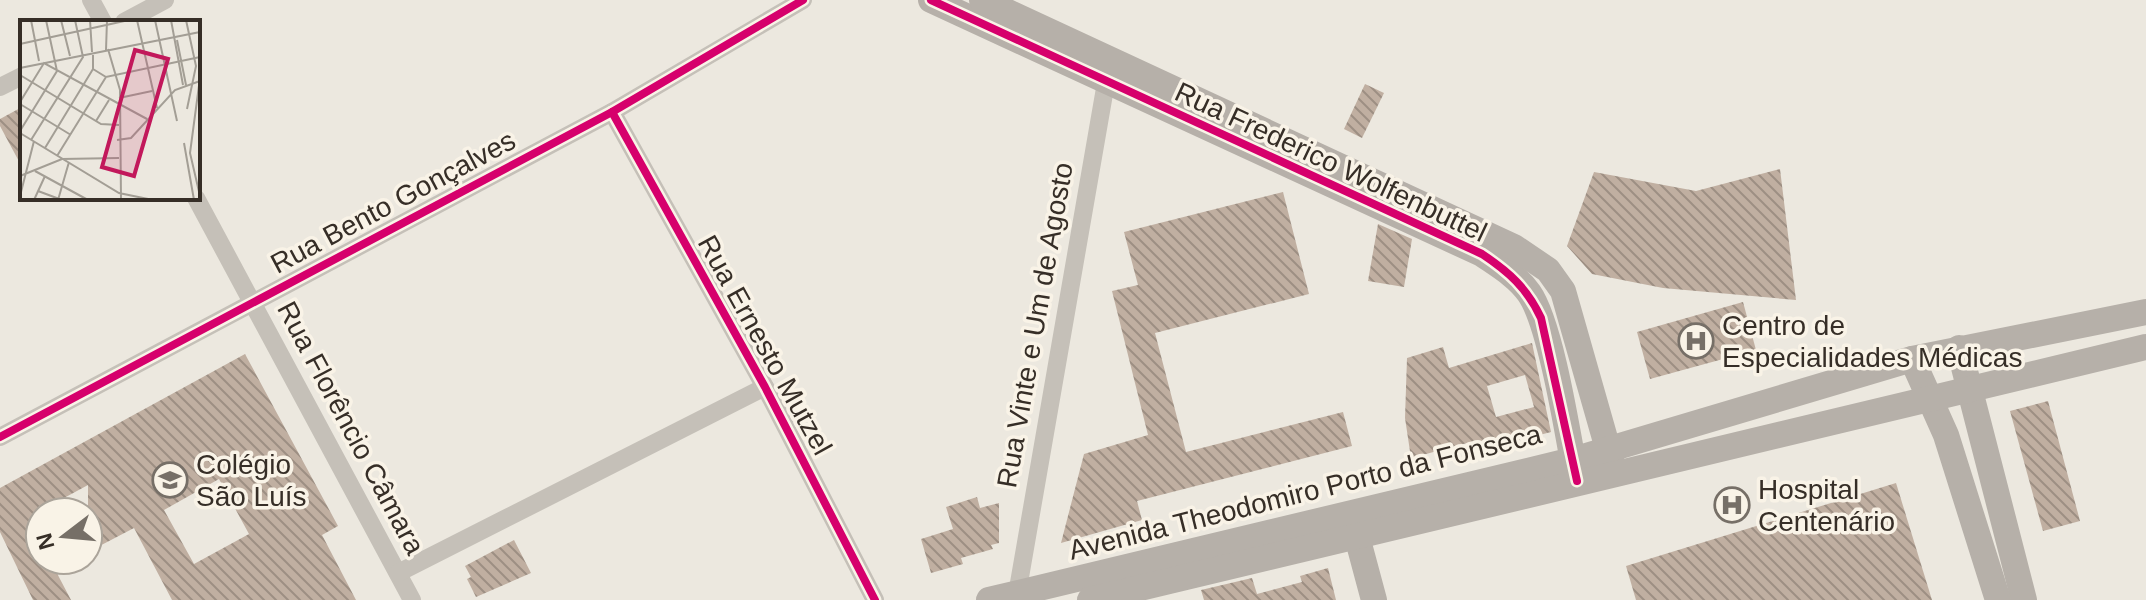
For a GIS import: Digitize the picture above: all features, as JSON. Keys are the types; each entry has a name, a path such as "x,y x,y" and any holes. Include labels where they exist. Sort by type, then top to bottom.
{"main road":[{"name":"Rua Frederico Wolfenbuttel","path":"931,0 1108,72 1336,176 1514,247 1548,270 1563,291 1612,461"},
{"name":"Rua Frederico Wolfenbuttel","path":"982,0 1108,72"},
{"name":"Rua Frederico Wolfenbuttel","path":"1336,176 1482,254 1508,272 1529,293 1541,318 1575,471"},
{"name":"Avenida Theodomiro Porto da Fonseca","path":"1612,461 1765,403 1912,359 1959,348 2144,321"},
{"name":"Avenida Theodomiro Porto da Fonseca","path":"989,600 1016,597 1354,525 1612,461 1772,434 2146,347"},
{"path":"1959,348 2024,600"},
{"path":"1912,359 1946,435 1998,600"},
{"path":"1765,403 1772,434"},
{"name":"Avenida Theodomiro Porto da Fonseca","path":"1090,600 1354,525"},
{"path":"1354,525 1374,600"}],"street":[{"path":"91,0 102,20"},
{"path":"128,20 165,0"},
{"name":"Rua Bento Gonçalves","path":"0,437 612,112 803,0"},
{"name":"Rua Vinte e Um de Agosto","path":"1016,597 1108,72"},
{"path":"0,87 20,77"},
{"name":"Rua Ernesto Mutzel","path":"612,112 765,387 875,600"},
{"name":"Rua Florêncio Câmara","path":"197,200 412,600"},
{"path":"398,573 765,387"}],"building":[{"path":"1365,84 1384,93 1362,138 1344,129"},
{"path":"20,108 20,163 0,126 0,119"},
{"path":"1780,169 1796,300 1663,288 1592,274 1567,246 1594,172 1696,191"},
{"path":"1283,192 1309,294 1155,333 1186,452 1343,412 1352,446 1137,501 1142,520 1061,543 1084,454 1148,435 1112,291 1138,285 1124,232"},
{"path":"1378,224 1412,239 1404,287 1368,281"},
{"name":"Centro de Especialidades Médicas","path":"1743,302 1756,350 1650,379 1637,332"},
{"path":"1532,343 1551,432 1474,452 1471,442 1411,458 1405,418 1407,358 1443,347 1449,368","holes":["1525,375 1534,407 1496,417 1487,386"]},
{"path":"245,354 338,526 322,535 356,600 172,600 134,528 104,544 104,496 88,496 88,485 68,496 24,496 24,576 58,576 71,600 33,600 0,532 0,488","holes":["219,479 249,534 194,564 164,510"]},
{"path":"2048,401 2080,521 2043,531 2010,411"},
{"path":"1896,483 1932,600 1636,600 1626,566"},
{"path":"977,497 980,508 999,503 999,543 991,545 993,549 961,558 963,564 931,573 921,539 953,529 946,507"},
{"path":"514,540 531,573 476,597 467,579 471,577 465,566"},
{"path":"1328,568 1336,600 1204,600 1201,590 1252,578 1257,594 1302,582 1300,576"}],"cycle path":[{"path":"0,437 612,112 803,0"},
{"path":"931,0 1492,261 1523,289 1541,318 1577,481"},
{"path":"612,112 765,387 875,600"}],"place":[{"name":"Centro de Especialidades Médicas","path":"1696,341"},
{"name":"Colégio São Luís","path":"170,480"},
{"name":"Hospital Centenário","path":"1732,505"}]}
